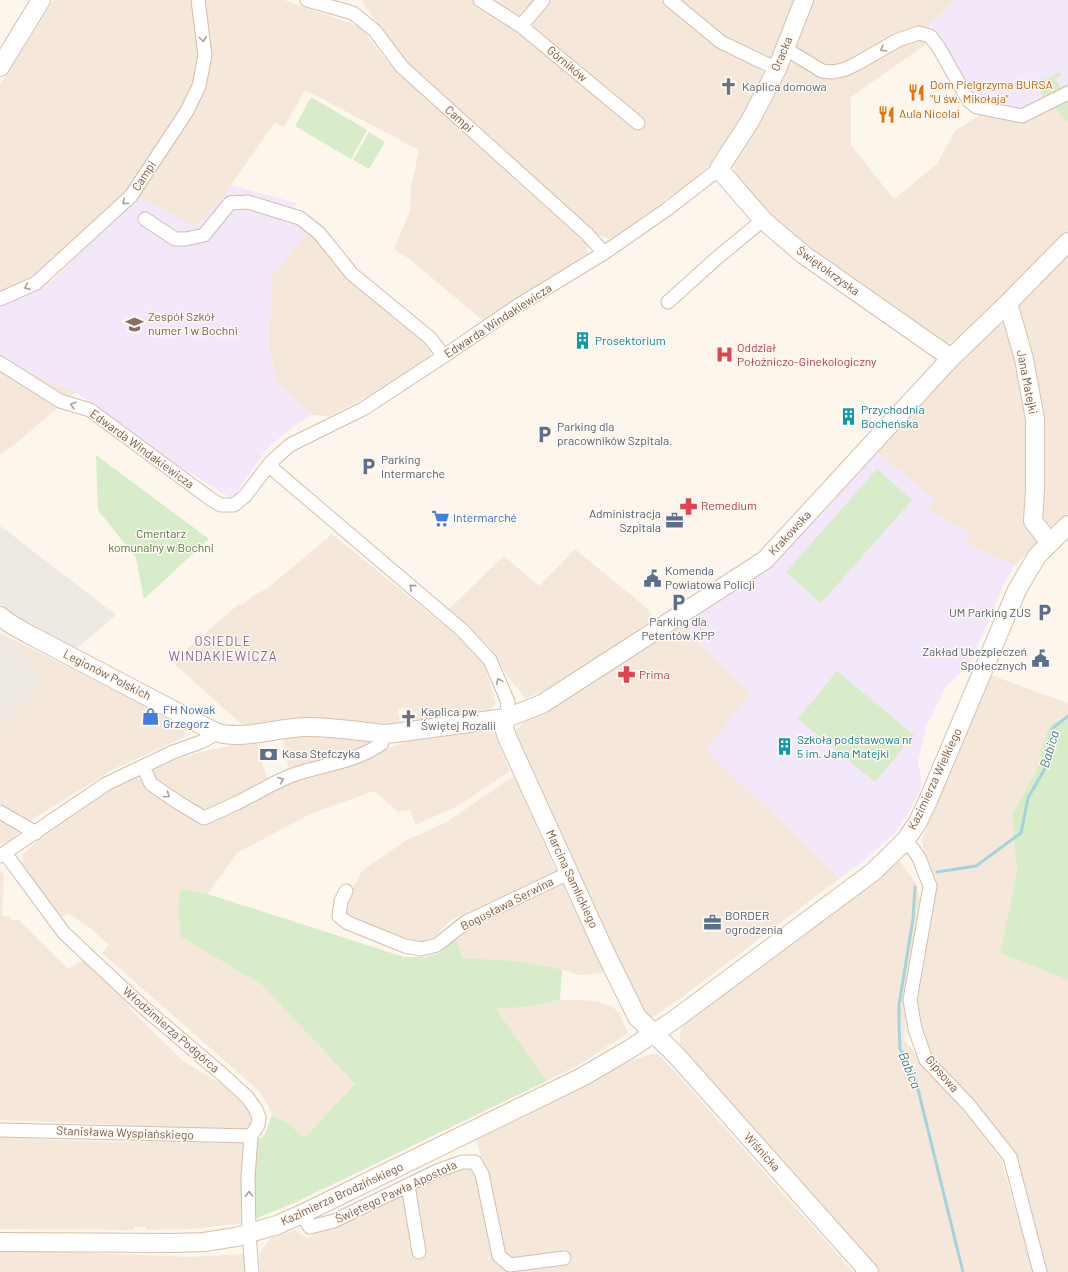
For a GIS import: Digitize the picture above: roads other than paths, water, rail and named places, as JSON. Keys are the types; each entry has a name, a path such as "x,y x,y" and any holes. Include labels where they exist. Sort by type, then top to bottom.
{"street":[{"path":"0,67 42,0"},
{"name":"Campi","path":"0,299 36,283 131,196 187,111 199,86 205,56 198,0"},
{"name":"Campi","path":"307,0 352,13 375,31 402,66 587,234 604,253"},
{"name":"Górników","path":"480,0 521,26 638,123"},
{"path":"521,26 543,0"},
{"path":"670,0 721,42 777,69"},
{"name":"Oracka","path":"719,168 750,121 777,69 804,0"},
{"path":"786,49 822,71 833,72 858,64 898,40 919,33 930,36 969,101 977,107 1022,116 1068,93"},
{"name":"Edwarda Windakiewicza","path":"0,363 60,402 90,410 212,500 221,505 234,505 245,496 271,462 290,445 363,409 517,306 604,253 666,210 719,168"},
{"name":"Świętokrzyska","path":"719,168 763,220 804,255 951,358"},
{"path":"145,220 175,238 186,239 204,235 230,203 248,202 300,218 319,233 352,274 430,338 444,356"},
{"path":"668,302 718,257 763,220"},
{"path":"1008,303 1068,242"},
{"name":"Krakowska","path":"384,734 506,718 542,704 765,560 951,358 1008,303"},
{"name":"Jana Matejki","path":"1008,303 1024,359 1035,419 1035,488 1033,522 1050,543"},
{"path":"271,462 274,470 462,630 490,660 508,702 506,718"},
{"name":"Kazimierza Wielkiego","path":"654,1033 674,1020 873,872 906,841 918,822 927,803 1017,590 1033,562 1068,525"},
{"name":"Legionów Polskich","path":"0,616 8,623 30,635 224,735 237,735 306,727 384,734"},
{"name":"Marcina Samlickiego","path":"506,718 504,728 507,738 569,873 637,1016 654,1033"},
{"path":"2,855 106,784 172,752 201,742 216,732"},
{"path":"143,766 151,784 204,818 237,803 271,784 312,768 363,755 374,750 382,743 384,734"},
{"path":"0,812 36,833"},
{"name":"Gipsowa","path":"906,841 919,858 930,886 910,1000 915,1029 926,1060 968,1104 1010,1157 1040,1272"},
{"name":"Włodzimierza Podgórca","path":"2,855 64,933 142,1007 223,1075 247,1097 255,1108 259,1117 258,1125 251,1136 248,1178 252,1272"},
{"name":"Bogusława Serwina","path":"346,891 339,916 348,923 404,946 421,949 437,945 466,922 569,873"},
{"name":"Kazimierza Brodzińskiego","path":"0,1242 204,1242 236,1237 277,1225 582,1077 654,1033"},
{"name":"Wiśnicka","path":"654,1033 676,1055 869,1272"},
{"name":"Stanisława Wyspiańskiego","path":"0,1130 251,1136"},
{"name":"Świętego Pawła Apostoła","path":"302,1214 310,1227 334,1221 437,1171 462,1162 475,1162 482,1174 499,1256 510,1265 564,1258"},
{"path":"408,1185 419,1252"}],"waterway":[{"name":"Babica","path":"937,872 976,866 1021,833 1028,798 1047,765 1047,750 1053,728 1068,716"},
{"name":"Babica","path":"915,887 913,919 899,1005 900,1049 915,1077 963,1272"}],"place":[{"name":"Kaplica domowa","path":"729,87"},
{"name":"Dom Pielgrzyma BURSA \"U św. Mikołaja\"","path":"917,92"},
{"name":"Aula Nicolai","path":"886,114"},
{"name":"Zespół Szkół numer 1 w Bochni","path":"135,324"},
{"name":"Prosektorium","path":"582,341"},
{"name":"Oddział Położniczo-Ginekologiczny","path":"724,355"},
{"name":"Przychodnia Bocheńska","path":"848,417"},
{"name":"Parking dla pracowników Szpitala.","path":"544,434"},
{"name":"Parking Intermarche","path":"368,467"},
{"name":"Remedium","path":"688,506"},
{"name":"Intermarché","path":"440,518"},
{"name":"Administracja Szpitala","path":"674,521"},
{"name":"Komenda Powiatowa Policji","path":"652,578"},
{"name":"Parking dla Petentów KPP","path":"678,603"},
{"name":"UM Parking ZUS","path":"1044,613"},
{"name":"Zakład Ubezpieczeń Społecznych","path":"1040,659"},
{"name":"Prima","path":"626,675"},
{"name":"FH Nowak Grzegorz","path":"150,717"},
{"name":"Kaplica pw. Świętej Rozalii","path":"408,719"},
{"name":"Szkoła podstawowa nr 5 im. Jana Matejki","path":"784,747"},
{"name":"Kasa Stefczyka","path":"269,754"},
{"name":"BORDER ogrodzenia","path":"712,923"}],"district":[{"name":"OSIEDLE WINDAKIEWICZA","path":"223,648"}],"park label":[{"name":"Cmentarz komunalny w Bochni","path":"161,541"}]}
